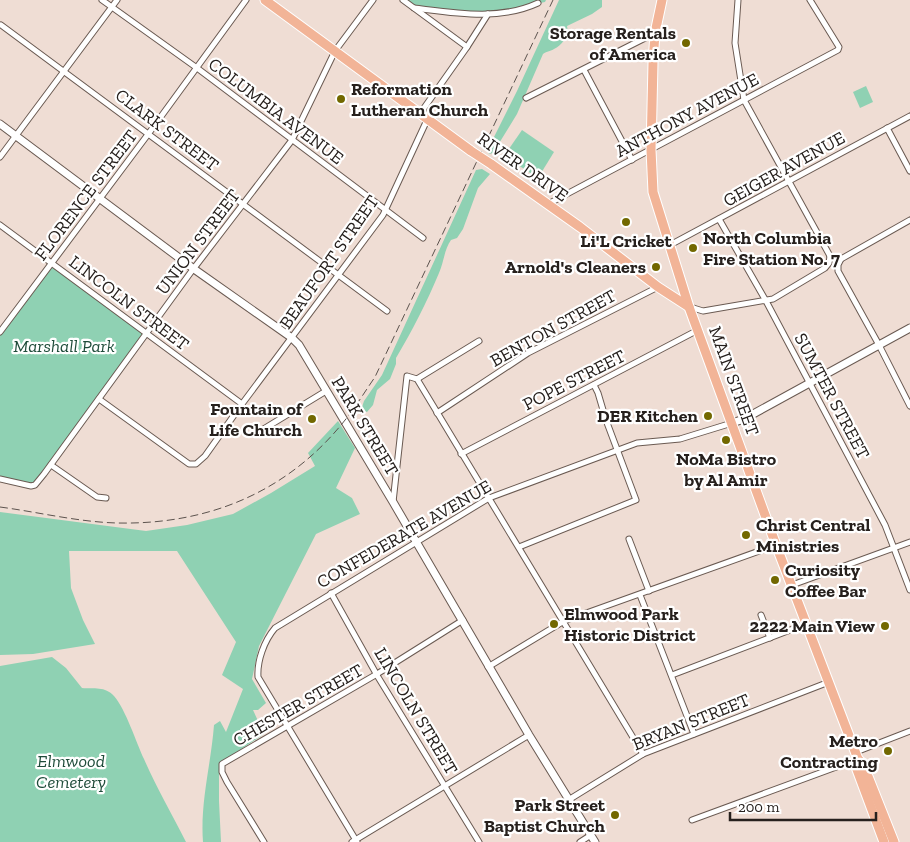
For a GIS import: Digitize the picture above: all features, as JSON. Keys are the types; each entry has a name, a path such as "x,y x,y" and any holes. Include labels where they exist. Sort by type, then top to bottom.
{"main road":[{"name":"RIVER DRIVE","path":"265,0 427,120 548,204 658,287 689,307"},
{"name":"MAIN STREET","path":"662,0 655,33 651,150 654,192 689,307 776,544 857,755 863,764 894,842"},
{"name":"MAIN STREET","path":"857,755 856,767 884,842"}],"street":[{"name":"COLUMBIA AVENUE","path":"102,0 197,68 423,238"},
{"path":"0,157 117,0"},
{"name":"FLORENCE STREET","path":"0,332 2,324 52,263 101,198 246,0"},
{"name":"UNION STREET","path":"0,480 27,487 35,485 51,465 194,269 292,140 335,51 373,0"},
{"path":"402,0 468,47"},
{"path":"738,0 735,43 744,100 830,256 840,260 910,220"},
{"name":"ANTHONY AVENUE","path":"548,204 838,50 839,47 810,0"},
{"path":"414,8 457,14 488,14 522,10 538,3"},
{"name":"BEAUFORT STREET","path":"99,399 189,464 196,464 205,456 386,210 427,120 423,114 424,108 468,47 488,14"},
{"name":"CLARK STREET","path":"1,25 149,133 387,312"},
{"path":"526,98 655,33"},
{"path":"584,70 632,160"},
{"name":"GEIGER AVENUE","path":"670,245 910,116"},
{"name":"PARK STREET","path":"0,124 299,345 463,620 529,735 593,839"},
{"path":"887,128 910,170"},
{"name":"SUMTER STREET","path":"719,219 766,301 885,525 910,590"},
{"name":"LINCOLN STREET","path":"0,225 242,404"},
{"path":"689,307 703,311 773,299 824,268 829,263 830,256"},
{"path":"840,260 838,271 910,406"},
{"path":"824,268 833,268 838,271"},
{"name":"BENTON STREET","path":"437,413 528,354 658,287"},
{"name":"CONFEDERATE AVENUE","path":"288,726 258,677 263,650 274,628 489,498 616,449 642,442 680,439 744,419 910,328"},
{"name":"POPE STREET","path":"462,454 698,330"},
{"path":"417,379 479,341"},
{"path":"393,502 407,376 417,379 564,621 642,754"},
{"path":"519,547 636,500 594,386"},
{"path":"262,430 326,391"},
{"path":"51,465 97,497 106,498"},
{"path":"629,539 649,591"},
{"path":"792,584 910,542"},
{"path":"488,666 564,621 640,595 776,544"},
{"name":"LINCOLN STREET","path":"331,593 377,674 479,842"},
{"path":"640,595 694,734"},
{"path":"761,615 770,638"},
{"name":"CHESTER STREET","path":"264,842 227,782 222,772 222,764 377,674 463,620"},
{"path":"672,675 806,624"},
{"name":"BRYAN STREET","path":"570,799 642,754 829,682"},
{"path":"288,726 355,841 444,785 529,735"},
{"path":"692,820 857,755 910,731"},
{"path":"580,842 593,839"}],"green space":[{"path":"403,0 546,0 545,2 488,14 414,8"},
{"path":"559,0 602,0 602,7 567,26 567,33 563,42 543,54 517,114 493,153 489,154 490,145"},
{"path":"866,86 873,102 860,108 853,92"},
{"path":"522,130 554,152 538,178 504,156"},
{"path":"482,169 490,174 478,188 463,229 457,238 451,240 445,252 441,269 396,358 396,364 390,379 377,390 373,405 367,412 361,410 364,401 382,375 476,170"},
{"name":"Marshall Park","path":"52,263 147,333 35,485 0,479 0,332"},
{"path":"338,421 355,448 336,488 352,498 360,514 316,534 259,646 252,679 266,703 258,710 253,710 264,734 219,764 221,842 203,842 204,798 214,725 220,721 226,732 243,689 222,675 236,642 177,551 69,551 71,588 83,620 95,644 33,654 0,655 0,512 146,531 187,525 233,514 315,466 308,453"},
{"name":"Elmwood Cemetery","path":"52,657 66,668 82,688 107,691 114,696 127,718 154,780 186,842 0,842 0,666"}],"railway":[{"path":"0,507 73,519 117,523 152,522 185,518 247,498 275,483 302,464 327,441 349,415 375,377 553,0"}],"place":[{"name":"Storage Rentals of America","path":"686,43"},
{"name":"Reformation Lutheran Church","path":"341,99"},
{"name":"Li'L Cricket","path":"626,222"},
{"name":"North Columbia Fire Station No. 7","path":"693,248"},
{"name":"Arnold's Cleaners","path":"656,267"},
{"name":"DER Kitchen","path":"708,416"},
{"name":"Fountain of Life Church","path":"312,419"},
{"name":"NoMa Bistro by Al Amir","path":"726,440"},
{"name":"Christ Central Ministries","path":"746,535"},
{"name":"Curiosity Coffee Bar","path":"775,580"},
{"name":"Elmwood Park Historic District","path":"554,624"},
{"name":"2222 Main View","path":"885,626"},
{"name":"Metro Contracting","path":"888,751"},
{"name":"Park Street Baptist Church","path":"615,815"}]}
